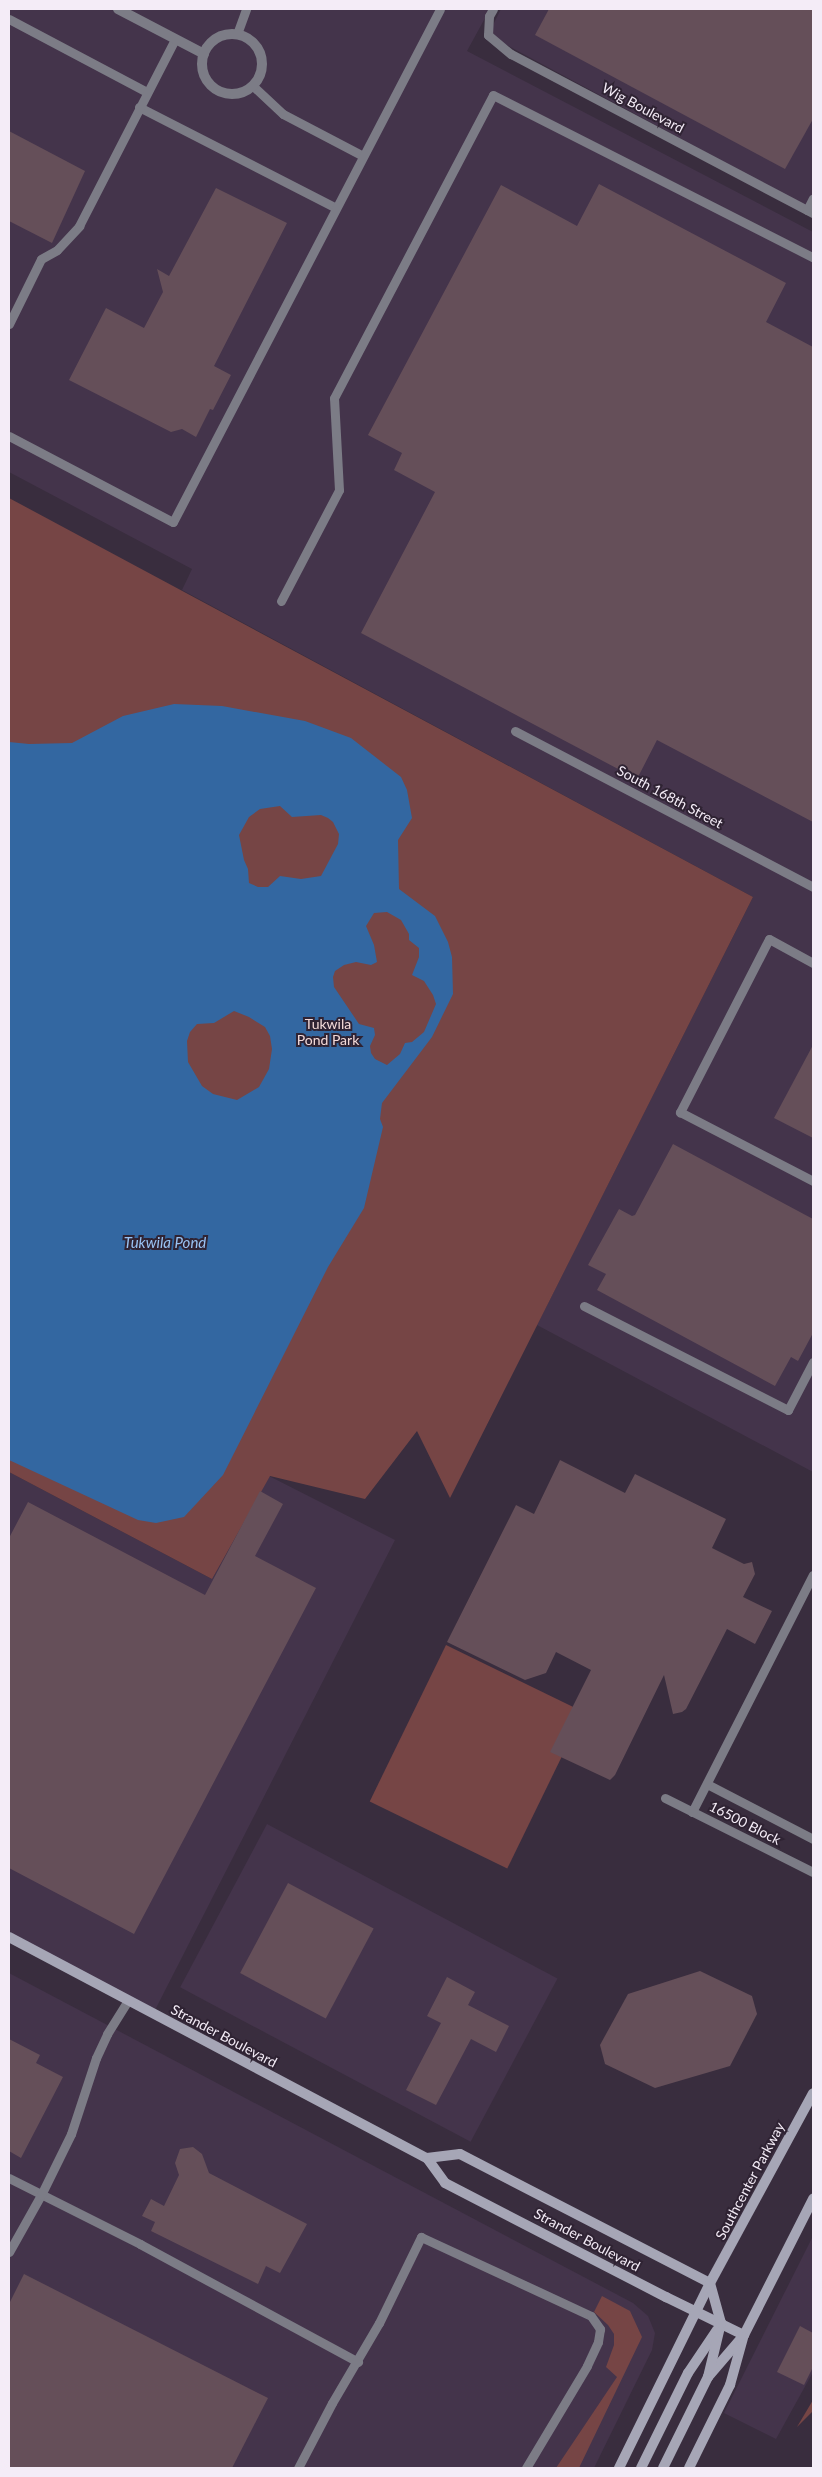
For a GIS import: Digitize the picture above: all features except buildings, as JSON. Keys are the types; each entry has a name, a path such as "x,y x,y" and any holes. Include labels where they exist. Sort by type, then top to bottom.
{"main road":[{"name":"Strander Boulevard","path":"9,1937 427,2158 445,2182 744,2335"},
{"name":"Southcenter Parkway","path":"619,2468 710,2283 813,2093"},
{"name":"Strander Boulevard","path":"427,2158 460,2154 710,2283"},
{"path":"689,2468 730,2385 744,2335 813,2199"},
{"path":"664,2468 708,2377 722,2323 710,2283"},
{"path":"641,2468 688,2373 722,2323"},
{"path":"708,2377 744,2335"}],"street":[{"path":"118,9 204,54"},
{"path":"237,34 255,44 260,53 261,74 253,86 241,93 222,93 214,88 203,73 204,54 209,45 217,38 237,34"}],"lane":[{"path":"237,34 246,9"},
{"path":"9,436 173,522 440,9"},
{"name":"Wig Boulevard","path":"493,9 489,16 488,35 511,54 810,211"},
{"path":"9,19 147,92"},
{"path":"9,324 41,259 57,250 80,226 175,38"},
{"path":"253,86 283,114 363,156"},
{"path":"281,601 339,490 334,398 493,95 813,257"},
{"path":"139,107 336,208"},
{"path":"810,211 813,198"},
{"name":"South 168th Street","path":"514,731 813,887"},
{"path":"813,963 769,939 680,1112 813,1181"},
{"path":"584,1306 788,1410 813,1362"},
{"path":"692,1812 813,1575"},
{"path":"707,1784 813,1839"},
{"name":"16500 Block","path":"665,1798 813,1872"},
{"path":"9,2252 41,2195 71,2134 96,2058 107,2034 128,2001"},
{"path":"9,2178 140,2244 358,2362"},
{"path":"298,2468 332,2403 358,2362 421,2237 591,2316 600,2329 598,2342 587,2366 526,2468"}],"shaded area":[{"path":"9,9 490,9 467,51 813,232 813,1472 537,1325 753,897 182,590 192,569 9,472"},
{"path":"501,9 813,9 813,210 488,35"},
{"path":"9,1472 212,1579 269,1476 395,1540 153,2014 9,1938"},
{"path":"267,1824 557,1978 471,2142 180,1987"},
{"path":"9,1973 633,2303 648,2316 655,2333 652,2350 594,2468 9,2468"},
{"path":"813,2236 813,2372 776,2439 724,2413"}],"green space":[{"name":"Tukwila Pond Park","path":"9,498 753,897 450,1498 417,1431 365,1499 270,1476 212,1579 9,1472"},
{"path":"446,1645 584,1712 507,1868 370,1801"},
{"path":"602,2296 630,2311 642,2337 579,2468 556,2468 617,2377 606,2367 614,2345 614,2334 608,2325 594,2312"},
{"path":"813,2400 813,2411 797,2427"}],"water":[{"name":"Tukwila Pond","path":"174,704 222,706 305,721 351,738 401,777 407,790 412,818 398,840 399,889 435,916 448,942 452,957 453,994 432,1037 382,1103 380,1119 383,1127 364,1208 328,1267 223,1475 184,1517 156,1523 138,1520 9,1460 9,742 29,744 72,743 123,716","holes":["280,806 292,817 321,815 328,818 333,822 339,834 338,844 321,876 301,879 280,876 268,887 258,887 249,883 248,869 244,860 239,835 249,817 260,809","387,912 401,920 409,934 409,940 419,948 419,957 412,975 424,981 433,995 436,1004 424,1032 412,1042 405,1043 400,1054 387,1065 375,1059 371,1053 370,1046 375,1035 374,1028 359,1024 334,987 333,977 335,971 344,965 356,962 371,965 377,962 374,945 366,926 374,913","234,1011 249,1017 265,1027 270,1036 272,1049 269,1069 259,1087 237,1100 213,1094 202,1086 188,1062 187,1041 190,1032 197,1024 214,1023"]}]}
